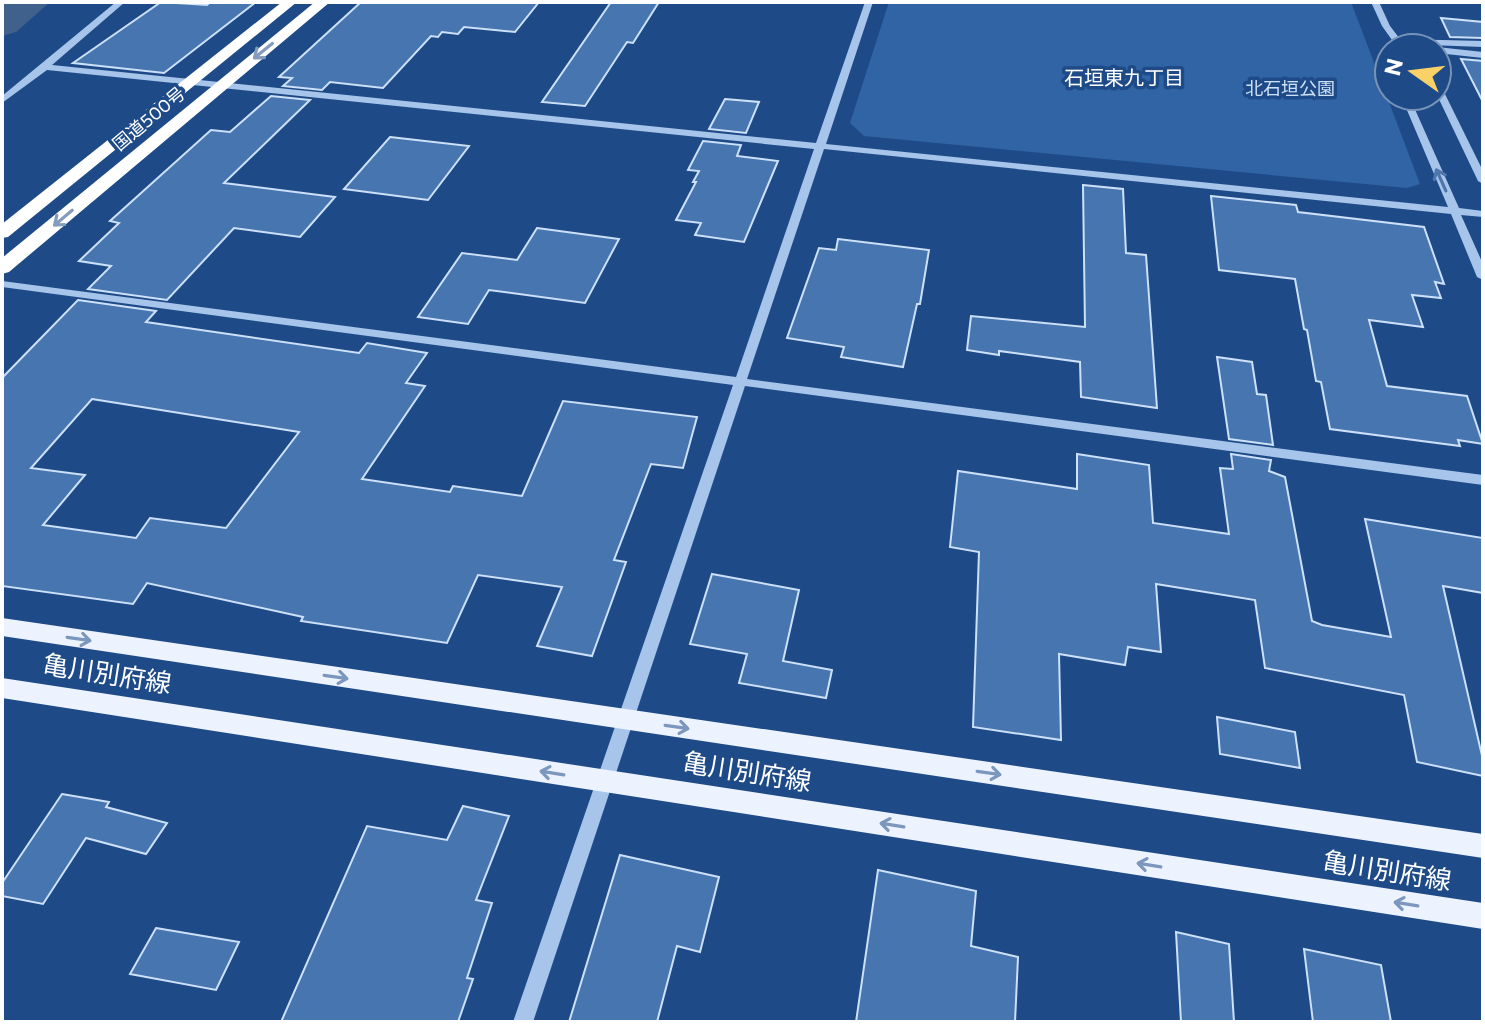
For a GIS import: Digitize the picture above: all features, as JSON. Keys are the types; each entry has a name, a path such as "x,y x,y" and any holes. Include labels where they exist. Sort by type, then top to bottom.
{"highway":[{"name":"国道500号","path":"2,233 290,2"},
{"name":"国道500号","path":"2,268 323,2"}],"main road":[{"name":"亀川別府線","path":"2,627 1483,846"},
{"name":"亀川別府線","path":"2,688 1483,916"}],"street":[{"path":"2,100 121,2"},
{"path":"523,1022 869,2"},
{"path":"1375,2 1390,32"},
{"path":"1453,45 1483,44"},
{"path":"1453,52 1483,55"},
{"path":"45,67 1483,214"},
{"path":"1412,112 1483,277"},
{"path":"1450,112 1483,181"},
{"path":"2,284 1483,480"}],"green space":[{"name":"北石垣公園","path":"889,2 1351,2 1373,60 1373,112 1393,112 1420,184 1407,188 864,136 850,123"}],"building":[{"path":"161,2 207,5 210,2 256,2 164,73 73,63"},
{"path":"361,2 539,2 515,32 464,27 458,34 442,32 438,37 431,36 383,88 330,82 322,90 283,86 292,78 279,77"},
{"path":"611,2 659,2 633,43 627,42 585,106 542,102"},
{"path":"1441,18 1483,22 1483,38 1453,37 1453,32 1448,32"},
{"path":"1461,59 1483,61 1483,102"},
{"path":"271,96 310,100 224,183 335,197 300,237 234,228 167,300 88,289 111,266 79,261 119,223 110,221 211,130 230,132"},
{"path":"725,99 759,102 746,133 709,129"},
{"path":"390,137 469,146 428,200 344,189"},
{"path":"703,141 741,145 737,156 778,161 744,242 695,235 701,223 676,220 696,182 693,182 699,171 688,170"},
{"path":"1083,185 1123,189 1126,253 1146,255 1157,408 1081,397 1080,362 967,350 971,316 1085,327"},
{"path":"1211,196 1296,205 1298,212 1424,227 1444,284 1435,282 1441,298 1412,295 1423,327 1369,320 1387,386 1467,396 1483,444 1458,440 1460,446 1330,429 1321,382 1316,381 1295,279 1219,270"},
{"path":"537,228 619,239 585,303 489,290 468,324 418,317 462,253 517,260"},
{"path":"838,239 929,250 920,304 917,304 903,367 841,357 844,347 787,338 819,248 836,250"},
{"path":"78,300 156,311 146,322 359,353 367,343 427,353 406,383 425,386 362,479 450,492 453,486 522,496 563,401 697,417 683,468 651,464 614,560 626,562 592,656 537,646 562,587 478,575 447,643 301,621 303,617 147,583 133,604 2,586 2,378","holes":["92,399 299,432 226,528 150,518 136,538 43,525 85,475 31,468"]},
{"path":"1217,357 1252,362 1257,394 1266,395 1273,445 1229,439"},
{"path":"1077,454 1149,465 1153,523 1229,534 1220,468 1233,469 1231,454 1271,460 1269,471 1285,477 1312,621 1322,625 1391,637 1365,519 1483,538 1483,593 1443,586 1483,760 1483,776 1417,762 1404,695 1265,668 1255,600 1156,584 1161,652 1128,647 1125,665 1059,654 1061,740 973,727 979,552 950,547 958,471 1077,489"},
{"path":"712,574 799,590 783,661 832,670 826,698 739,683 747,654 690,644"},
{"path":"1217,717 1295,732 1300,768 1220,754"},
{"path":"62,794 109,802 106,807 167,823 146,854 86,838 43,904 2,896 2,883"},
{"path":"463,806 509,816 476,900 492,903 467,978 473,979 458,1022 281,1022 367,826 447,840"},
{"path":"620,855 719,877 700,952 677,946 657,1022 569,1022"},
{"path":"878,870 976,891 971,946 1018,957 1015,1022 856,1022"},
{"path":"156,928 239,942 216,990 130,974"},
{"path":"1176,932 1229,944 1234,1022 1181,1022"},
{"path":"1304,949 1381,965 1391,1022 1313,1022"}],"waterway":[{"path":"2,24 31,2"}],"district":[{"name":"石垣東九丁目","path":"1124,78"}]}
